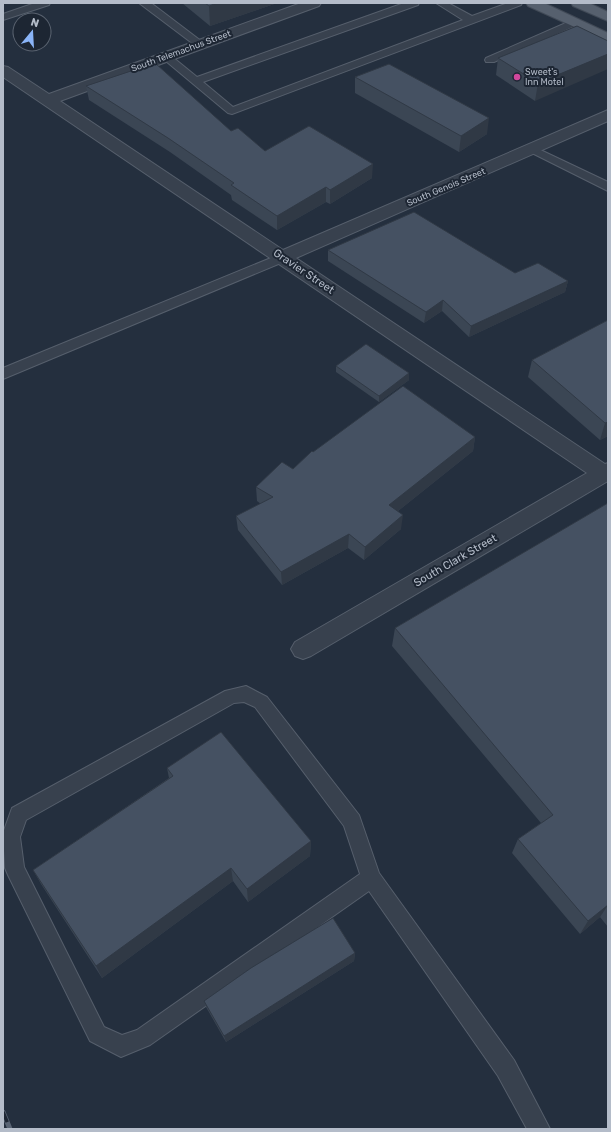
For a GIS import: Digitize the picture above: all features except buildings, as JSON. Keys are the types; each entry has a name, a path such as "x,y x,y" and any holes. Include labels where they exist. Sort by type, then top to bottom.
{"main road":[{"path":"533,3 608,38"},
{"path":"578,3 608,17"}],"street":[{"name":"South Telemachus Street","path":"48,100 314,3"},
{"name":"Gravier Street","path":"3,70 606,473"},
{"name":"South Genois Street","path":"283,257 608,115"},
{"name":"South Clark Street","path":"302,649 606,473"}],"lane":[{"path":"3,17 44,3"},
{"path":"144,3 200,44"},
{"path":"196,81 414,3"},
{"path":"441,3 471,20"},
{"path":"166,57 232,111 517,3"},
{"path":"490,60 575,22"},
{"path":"532,149 608,187"},
{"path":"3,374 283,257"},
{"path":"371,878 143,1038 121,1046 97,1034 15,868 11,837 19,814 231,696 246,694 261,702 352,821 371,878 506,1068 539,1129"}],"railway":[{"path":"3,1112 10,1129"}],"place":[{"name":"Sweet's Inn Motel","path":"517,77"}]}
